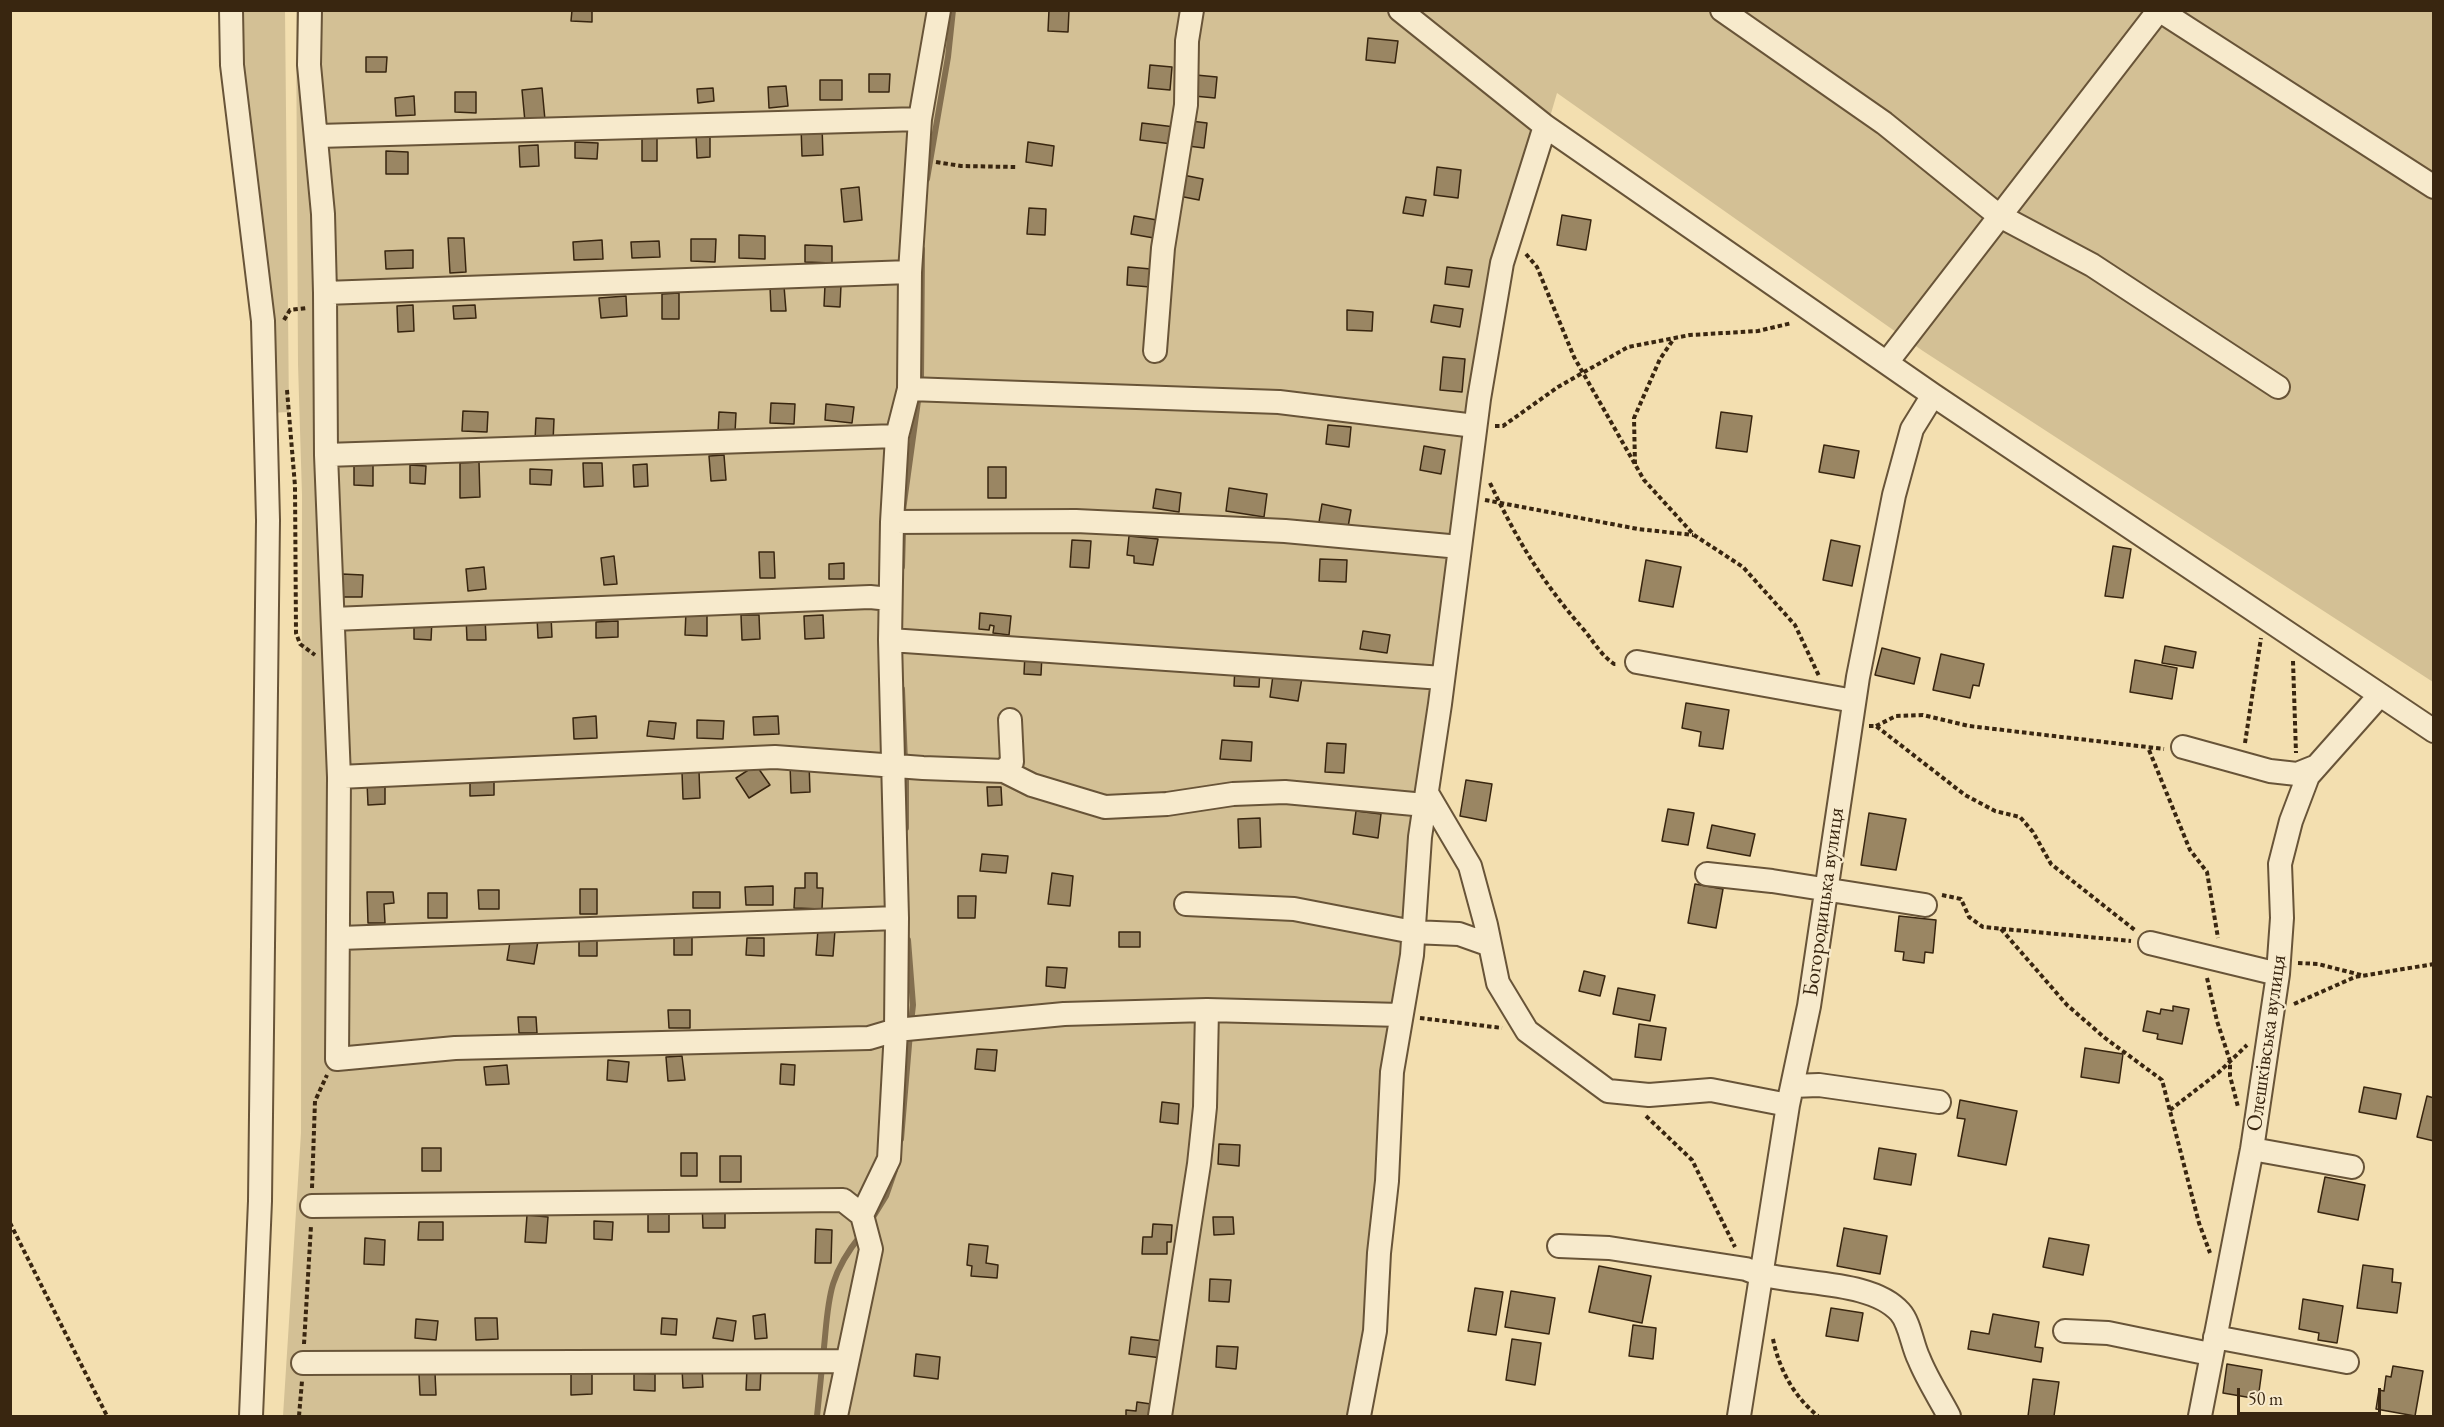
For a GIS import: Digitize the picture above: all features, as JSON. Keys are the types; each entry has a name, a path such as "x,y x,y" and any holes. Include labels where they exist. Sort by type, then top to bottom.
{"street":[{"path":"231,10 232,65 263,321 268,509 261,1142 252,1416"},
{"path":"310,10 309,65 318,136 323,214 326,455 339,777 340,938 337,1059 455,1048 869,1038 897,1030 1064,1014 1207,1010 1401,1015"},
{"path":"865,1223 889,1159 897,1030 901,765 890,640 892,522 897,436 916,389 910,272 920,119 939,10"},
{"path":"1155,351 1162,248 1186,105 1187,40 1192,10"},
{"path":"1400,10 1545,126 1888,361 1933,395 2433,731"},
{"path":"1722,10 1884,123 1998,215 2092,265 2278,387"},
{"path":"1888,361 1998,215 2096,95 2159,11 2433,186"},
{"path":"318,136 920,119"},
{"path":"1359,1416 1375,1331 1378,1253 1388,1181 1392,1072 1413,932 1426,799 1475,426 1502,263 1545,126"},
{"path":"324,293 910,272"},
{"path":"916,389 1279,402 1475,426"},
{"name":"Богородицька вулиця","path":"1739,1416 1753,1272 1809,1006 1852,712 1894,495 1912,429 1933,395"},
{"path":"326,455 897,436"},
{"path":"892,522 1076,521 1285,531 1460,547"},
{"path":"333,619 870,597 890,599"},
{"path":"890,640 1443,678"},
{"path":"1637,662 1828,695 1852,712"},
{"name":"Олешківська вулиця","path":"2199,1416 2254,1141 2278,968 2282,918 2280,864 2291,821 2308,776 2307,770 2379,696"},
{"path":"1004,771 1012,762 1010,720"},
{"path":"2183,747 2232,760 2307,770"},
{"path":"339,777 775,757 1004,771 1032,784 1105,807 1167,804 1233,794 1285,792 1426,799"},
{"path":"1426,799 1470,866 1498,983 1527,1031 1608,1091 1649,1095 1711,1090 1790,1095 1819,1085 1939,1102"},
{"path":"1707,874 1772,881 1925,905"},
{"path":"1186,904 1294,909 1413,932 1459,934 1490,945"},
{"path":"340,938 897,918"},
{"path":"2150,943 2211,958 2278,968"},
{"path":"1160,1416 1199,1164 1205,1107 1207,1010"},
{"path":"2254,1141 2352,1167"},
{"path":"312,1206 843,1200 865,1223 872,1249 831,1361 836,1416"},
{"path":"1559,1246 1609,1248 1831,1285 1876,1295 1901,1312 1918,1359 1949,1416"},
{"path":"2065,1330 2108,1333 2347,1362"},
{"path":"303,1363 831,1361"}],"path":[{"path":"937,162 961,166 1016,167"},
{"path":"1523,251 1537,267 1547,297 1583,375 1644,480 1694,535 1743,567 1795,625 1828,695"},
{"path":"284,326 284,317 290,310 313,307 324,293"},
{"path":"1475,426 1503,426 1558,387 1583,375 1628,347 1674,338 1758,331 1822,316"},
{"path":"1635,465 1635,418 1660,359 1674,338"},
{"path":"287,383 295,486 296,633 300,644 331,666 336,677"},
{"path":"1490,482 1515,538 1551,594 1587,634 1597,651 1614,664 1637,662"},
{"path":"1466,497 1638,529 1694,535"},
{"path":"2232,760 2245,744 2264,619"},
{"path":"2292,638 2307,770"},
{"path":"1852,712 1876,726 1965,795 1995,812 2020,817 2033,832 2051,864 2150,943"},
{"path":"1876,726 1896,716 1923,715 1970,726 2044,734 2149,750 2183,747"},
{"path":"2149,750 2190,850 2207,872 2217,1021 2230,1061 2235,1101 2254,1141"},
{"path":"1925,905 1944,894 1961,899 1969,917 1983,927 2150,943"},
{"path":"2001,929 2067,1005 2105,1038 2162,1080 2199,1222 2214,1263"},
{"path":"2278,968 2318,964 2364,976"},
{"path":"2170,1110 2230,1061 2271,1021 2311,994 2364,976 2433,964"},
{"path":"1401,1015 1527,1031"},
{"path":"299,1416 312,1206 315,1101 325,1078 337,1059"},
{"path":"1639,1109 1692,1160 1753,1272"},
{"path":"10,1223 107,1416"},
{"path":"1771,1328 1777,1360 1801,1402 1818,1416"}],"shaded area":[{"path":"235,11 285,11 289,412 269,413"},
{"path":"296,11 2433,11 2433,682 1923,351 1557,93 1506,267 1355,1416 283,1416 301,1133 302,495 298,364"}],"building":[{"path":"572,10 592,10 592,22 571,21"},
{"path":"1049,10 1069,10 1068,32 1048,31"},
{"path":"1368,38 1398,41 1395,63 1366,60"},
{"path":"366,57 387,57 386,72 366,72"},
{"path":"1150,65 1172,67 1170,90 1148,88"},
{"path":"869,74 890,74 889,92 869,92"},
{"path":"1196,75 1217,77 1215,98 1194,96"},
{"path":"820,80 842,80 842,100 820,100"},
{"path":"786,86 788,106 769,108 768,87"},
{"path":"542,88 545,120 525,122 522,90"},
{"path":"713,88 714,101 698,103 697,89"},
{"path":"455,92 476,92 476,113 455,112"},
{"path":"414,96 415,115 396,116 395,98"},
{"path":"1191,121 1207,123 1204,148 1188,146"},
{"path":"1142,123 1175,127 1172,144 1140,140"},
{"path":"801,126 822,126 823,155 802,156"},
{"path":"696,134 710,134 710,157 697,158"},
{"path":"642,136 657,137 657,161 642,161"},
{"path":"575,142 598,143 597,159 575,158"},
{"path":"1028,142 1054,146 1052,166 1026,162"},
{"path":"538,145 539,166 520,167 519,146"},
{"path":"386,151 408,152 408,174 386,174"},
{"path":"1437,167 1461,170 1458,198 1434,195"},
{"path":"1183,175 1203,179 1199,200 1179,196"},
{"path":"859,187 862,220 844,222 841,189"},
{"path":"1406,197 1426,200 1423,216 1403,213"},
{"path":"1029,208 1046,209 1045,235 1027,234"},
{"path":"1562,215 1591,220 1586,250 1557,245"},
{"path":"1134,216 1157,220 1154,238 1131,234"},
{"path":"739,235 765,236 765,259 739,258"},
{"path":"448,238 464,238 466,272 450,273"},
{"path":"691,239 716,239 715,262 691,261"},
{"path":"602,240 603,259 574,260 573,242"},
{"path":"659,241 660,257 632,258 631,242"},
{"path":"805,245 832,246 832,263 805,262"},
{"path":"413,250 413,268 386,269 385,251"},
{"path":"1128,267 1151,269 1150,287 1127,285"},
{"path":"1447,267 1472,270 1469,287 1445,284"},
{"path":"825,285 841,285 840,307 824,306"},
{"path":"770,286 784,286 786,311 771,311"},
{"path":"679,293 679,319 662,319 662,294"},
{"path":"626,296 627,316 601,318 599,298"},
{"path":"413,305 414,331 398,332 397,306"},
{"path":"475,305 476,318 454,319 453,306"},
{"path":"1434,305 1463,309 1460,327 1431,322"},
{"path":"1347,310 1373,312 1372,331 1347,330"},
{"path":"1443,357 1465,359 1462,392 1440,390"},
{"path":"771,403 795,404 794,424 770,423"},
{"path":"826,404 854,407 852,423 825,420"},
{"path":"463,411 488,412 487,432 462,431"},
{"path":"719,412 736,413 735,433 718,432"},
{"path":"1721,412 1752,416 1747,452 1716,448"},
{"path":"536,418 554,419 553,442 535,441"},
{"path":"1328,425 1351,427 1349,447 1326,444"},
{"path":"1824,445 1859,451 1854,478 1819,472"},
{"path":"1424,446 1445,450 1441,474 1420,470"},
{"path":"724,455 726,480 711,481 709,456"},
{"path":"479,462 480,497 460,498 460,463"},
{"path":"583,463 602,463 603,486 584,487"},
{"path":"354,464 373,464 373,486 354,485"},
{"path":"647,464 648,486 634,487 633,465"},
{"path":"410,465 426,466 425,484 410,483"},
{"path":"988,467 1006,467 1006,498 988,498"},
{"path":"530,469 552,470 551,485 530,484"},
{"path":"1229,488 1267,494 1264,517 1226,511"},
{"path":"1156,489 1181,493 1179,512 1153,508"},
{"path":"1322,504 1351,510 1348,527 1319,522"},
{"path":"1129,536 1158,539 1153,565 1134,563 1134,556 1127,555"},
{"path":"1072,540 1091,541 1089,568 1070,567"},
{"path":"1831,540 1860,546 1852,586 1823,580"},
{"path":"2113,546 2131,549 2123,598 2105,596"},
{"path":"759,552 774,552 775,578 760,578"},
{"path":"614,556 617,584 604,585 601,558"},
{"path":"1320,559 1347,560 1346,582 1319,581"},
{"path":"1646,560 1681,567 1673,607 1639,601"},
{"path":"844,563 844,579 829,579 829,564"},
{"path":"484,567 486,589 468,591 466,569"},
{"path":"342,574 363,575 362,597 341,597"},
{"path":"686,611 707,612 707,636 685,635"},
{"path":"980,613 1011,616 1009,635 993,633 994,626 990,625 989,630 979,629"},
{"path":"741,615 759,615 760,639 742,640"},
{"path":"823,615 824,638 805,639 804,616"},
{"path":"485,616 486,640 467,640 466,617"},
{"path":"551,616 552,637 538,638 537,617"},
{"path":"414,619 432,620 431,640 414,639"},
{"path":"618,621 618,637 596,638 596,622"},
{"path":"1363,631 1390,635 1387,653 1360,649"},
{"path":"2165,646 2196,652 2193,668 2162,663"},
{"path":"1882,648 1920,658 1914,684 1875,675"},
{"path":"1025,653 1042,654 1041,675 1024,674"},
{"path":"1941,654 1984,664 1979,686 1973,685 1970,698 1933,690"},
{"path":"2135,660 2177,668 2172,699 2130,692"},
{"path":"1235,667 1260,668 1259,687 1234,686"},
{"path":"1274,668 1303,672 1298,701 1270,697"},
{"path":"1686,703 1729,710 1723,749 1699,746 1701,732 1682,728"},
{"path":"596,716 597,738 574,739 573,718"},
{"path":"778,716 779,734 754,735 753,717"},
{"path":"697,720 724,721 723,739 697,738"},
{"path":"649,721 676,723 674,739 647,736"},
{"path":"1222,740 1252,742 1251,761 1220,759"},
{"path":"1327,743 1346,744 1344,773 1325,772"},
{"path":"809,763 810,792 791,793 790,764"},
{"path":"756,765 770,785 749,798 736,778"},
{"path":"699,771 700,798 683,799 682,772"},
{"path":"494,776 494,795 470,796 470,777"},
{"path":"1466,780 1492,784 1486,821 1460,816"},
{"path":"385,781 385,804 368,805 367,782"},
{"path":"987,787 1001,787 1002,805 988,806"},
{"path":"1668,809 1694,813 1688,845 1662,841"},
{"path":"1356,811 1381,814 1378,838 1353,834"},
{"path":"1869,813 1906,819 1896,870 1861,865"},
{"path":"1260,818 1261,847 1239,848 1238,819"},
{"path":"1712,825 1755,834 1750,856 1707,848"},
{"path":"982,854 1008,856 1006,873 980,871"},
{"path":"805,873 817,873 817,888 823,888 822,909 794,908 795,888 805,888"},
{"path":"1052,873 1073,876 1070,906 1048,904"},
{"path":"1695,884 1723,889 1716,928 1688,923"},
{"path":"773,886 773,905 746,905 745,887"},
{"path":"580,889 597,889 597,914 580,914"},
{"path":"478,890 499,890 499,909 479,909"},
{"path":"367,892 393,892 394,903 384,904 385,923 368,923"},
{"path":"693,892 720,892 720,908 693,908"},
{"path":"428,893 447,893 447,918 428,918"},
{"path":"958,896 976,896 975,918 958,918"},
{"path":"1899,916 1936,920 1933,953 1925,952 1924,963 1903,960 1904,952 1895,951"},
{"path":"818,929 835,930 833,956 816,955"},
{"path":"1119,932 1140,932 1140,947 1119,947"},
{"path":"674,934 692,934 692,955 674,955"},
{"path":"511,936 538,941 534,964 507,960"},
{"path":"579,938 597,938 597,956 579,956"},
{"path":"747,938 764,938 764,956 746,955"},
{"path":"1047,967 1067,968 1065,988 1046,986"},
{"path":"1584,971 1605,976 1600,996 1579,991"},
{"path":"1618,988 1655,995 1650,1021 1613,1014"},
{"path":"2173,1006 2189,1009 2182,1044 2157,1039 2158,1034 2143,1031 2147,1011 2160,1014 2161,1009 2173,1011"},
{"path":"668,1010 690,1010 690,1028 669,1028"},
{"path":"518,1017 536,1017 537,1033 519,1033"},
{"path":"1639,1024 1666,1028 1661,1060 1635,1057"},
{"path":"2085,1048 2123,1054 2119,1083 2081,1077"},
{"path":"977,1049 997,1050 995,1071 975,1069"},
{"path":"682,1056 685,1080 668,1081 666,1057"},
{"path":"608,1060 629,1062 627,1082 607,1080"},
{"path":"781,1064 795,1065 794,1085 780,1084"},
{"path":"507,1065 509,1084 486,1085 484,1067"},
{"path":"2364,1087 2401,1094 2396,1119 2359,1112"},
{"path":"2427,1096 2434,1098 2434,1141 2417,1137"},
{"path":"1960,1100 2017,1111 2006,1165 1958,1156 1965,1119 1957,1118"},
{"path":"1162,1102 1179,1104 1178,1124 1160,1122"},
{"path":"1219,1144 1240,1145 1239,1166 1218,1164"},
{"path":"422,1148 441,1148 441,1171 422,1171"},
{"path":"1879,1148 1916,1154 1911,1185 1874,1179"},
{"path":"681,1153 697,1153 697,1176 681,1176"},
{"path":"720,1156 741,1156 741,1182 720,1182"},
{"path":"2325,1177 2365,1185 2358,1220 2318,1212"},
{"path":"702,1202 725,1202 725,1228 703,1228"},
{"path":"648,1214 669,1214 669,1232 648,1232"},
{"path":"527,1215 548,1217 546,1243 525,1242"},
{"path":"1213,1217 1233,1217 1234,1234 1214,1235"},
{"path":"594,1221 613,1222 612,1240 594,1239"},
{"path":"419,1222 443,1222 443,1240 418,1240"},
{"path":"1153,1224 1172,1225 1171,1242 1167,1242 1167,1254 1142,1254 1143,1237 1152,1237"},
{"path":"1844,1228 1887,1236 1880,1274 1837,1266"},
{"path":"816,1229 832,1230 831,1263 815,1263"},
{"path":"365,1238 385,1240 384,1265 364,1264"},
{"path":"2049,1238 2089,1245 2083,1275 2043,1267"},
{"path":"969,1244 988,1246 986,1263 998,1265 997,1278 971,1276 972,1266 967,1265"},
{"path":"2363,1265 2393,1269 2392,1282 2401,1283 2397,1313 2357,1308"},
{"path":"1599,1266 1651,1276 1642,1323 1589,1312"},
{"path":"1210,1279 1231,1280 1229,1302 1209,1301"},
{"path":"1475,1288 1503,1292 1496,1335 1468,1331"},
{"path":"1511,1291 1555,1298 1549,1334 1505,1327"},
{"path":"2303,1299 2343,1306 2337,1343 2318,1340 2319,1333 2299,1329"},
{"path":"1831,1308 1863,1313 1858,1341 1826,1336"},
{"path":"765,1314 767,1338 755,1339 753,1316"},
{"path":"1993,1314 2039,1322 2035,1347 2043,1348 2041,1362 1968,1349 1971,1331 1989,1334"},
{"path":"475,1318 497,1318 498,1339 476,1340"},
{"path":"662,1318 677,1319 676,1335 661,1334"},
{"path":"717,1318 736,1321 733,1341 713,1338"},
{"path":"416,1319 438,1321 436,1340 415,1338"},
{"path":"1633,1325 1656,1328 1653,1359 1629,1356"},
{"path":"1131,1337 1164,1341 1162,1358 1129,1354"},
{"path":"1512,1339 1541,1343 1535,1385 1506,1380"},
{"path":"1217,1346 1238,1347 1236,1369 1216,1367"},
{"path":"916,1354 940,1357 938,1379 914,1376"},
{"path":"2227,1364 2262,1370 2258,1399 2223,1393"},
{"path":"2393,1366 2423,1371 2415,1416 2376,1409 2379,1390 2384,1391 2386,1376 2391,1377"},
{"path":"702,1367 703,1387 683,1388 682,1368"},
{"path":"747,1368 761,1369 760,1390 746,1390"},
{"path":"571,1369 592,1369 592,1394 571,1395"},
{"path":"435,1373 436,1395 420,1395 419,1374"},
{"path":"634,1373 655,1374 655,1391 634,1390"},
{"path":"2033,1379 2059,1382 2054,1416 2028,1416"},
{"path":"1137,1402 1158,1405 1156,1416 1126,1416 1126,1410 1136,1411"}],"waterway":[{"path":"927,179 948,57 953,10"},
{"path":"903,510 921,379 922,249"},
{"path":"902,567 903,532"},
{"path":"902,689 905,762"},
{"path":"906,773 906,828"},
{"path":"908,940 913,1005 911,1023"},
{"path":"901,1139 910,1033"},
{"path":"870,1222 886,1196 895,1170"},
{"path":"823,1357 828,1307 835,1279 849,1251 861,1235"},
{"path":"817,1416 822,1367"}]}
